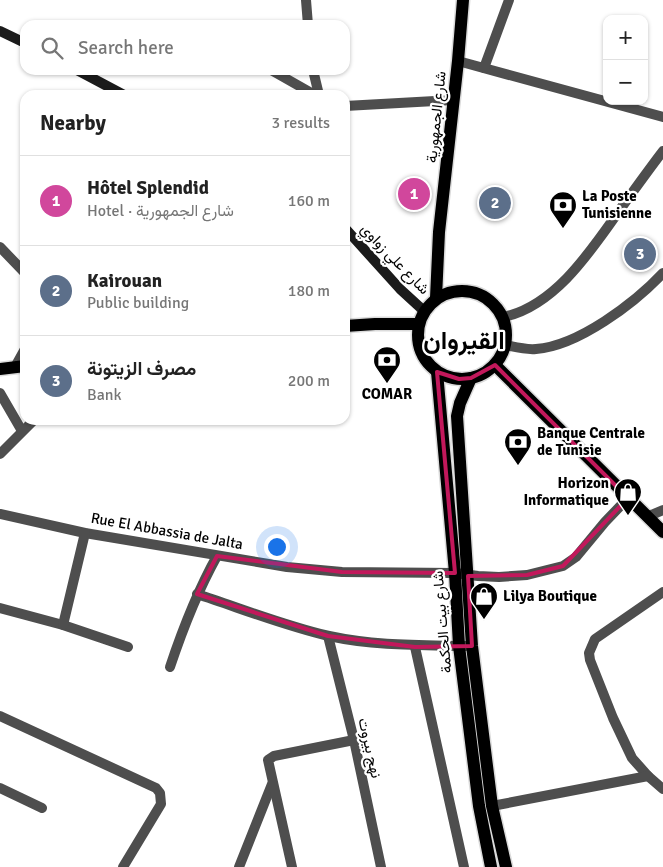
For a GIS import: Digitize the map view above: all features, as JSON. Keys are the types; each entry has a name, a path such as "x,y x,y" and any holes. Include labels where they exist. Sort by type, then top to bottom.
{"main road":[{"name":"شارع الجمهورية","path":"436,298 439,232 463,0"},
{"path":"461,290 474,292 486,297 496,306 503,317 506,331 502,356 484,374 459,380 437,372 427,363 420,351 417,338 418,324 424,311 436,298 448,292 461,290"},
{"path":"350,326 418,324"},
{"path":"495,365 663,532"},
{"path":"0,369 20,367"},
{"name":"شارع بيت الحكمة","path":"437,372 455,573 492,806 506,867"},
{"name":"شارع بيت الحكمة","path":"471,378 460,403 457,416 468,575 466,646 479,806 491,867"}],"street":[{"path":"306,0 308,20"},
{"path":"484,68 509,0"},
{"path":"0,31 20,41"},
{"path":"458,61 663,118"},
{"path":"86,75 115,90"},
{"path":"280,75 306,90"},
{"path":"315,75 318,90"},
{"path":"350,106 454,100"},
{"path":"503,317 517,314 551,294 580,264 663,151"},
{"name":"شارع علي زواوي","path":"350,234 400,289 424,311"},
{"path":"0,247 20,268"},
{"path":"505,345 521,349 535,349 552,346 570,339 609,318 663,273"},
{"path":"0,393 22,432"},
{"path":"0,454 29,425"},
{"name":"Rue El Abbassia de Jalta","path":"0,514 85,532 287,567 342,572 455,573 499,577 527,575 563,566 576,557 628,498"},
{"path":"648,516 663,510"},
{"path":"63,625 85,532"},
{"path":"170,667 187,617 217,556"},
{"path":"663,592 595,639 589,653 613,718 632,758 663,789"},
{"path":"197,594 328,636 415,647 466,646"},
{"path":"0,608 63,625 128,646"},
{"name":"نهج بيروت","path":"328,636 354,740 381,867"},
{"path":"415,647 464,867"},
{"path":"0,716 156,788 160,793 161,804 123,867"},
{"path":"292,867 268,760 274,756 354,740"},
{"path":"492,806 648,776"},
{"path":"239,867 272,784"},
{"path":"0,788 42,808"}],"highlighted area":[{"path":"495,365 628,498 563,566 527,575 468,576 472,646 415,647 328,636 197,594 217,556 342,572 455,573 437,372 459,379 471,378"}],"place":[{"name":"Hôtel Splendid","path":"414,194"},
{"name":"Kairouan","path":"495,203"},
{"name":"La Poste Tunisienne","path":"563,229"},
{"name":"مصرف الزيتونة","path":"640,254"},
{"name":"COMAR","path":"387,384"},
{"name":"Banque Centrale de Tunisie","path":"518,466"},
{"name":"Horizon Informatique","path":"628,516"},
{"name":"Lilya Boutique","path":"484,620"}],"district":[{"name":"القيروان","path":"464,340"}]}
